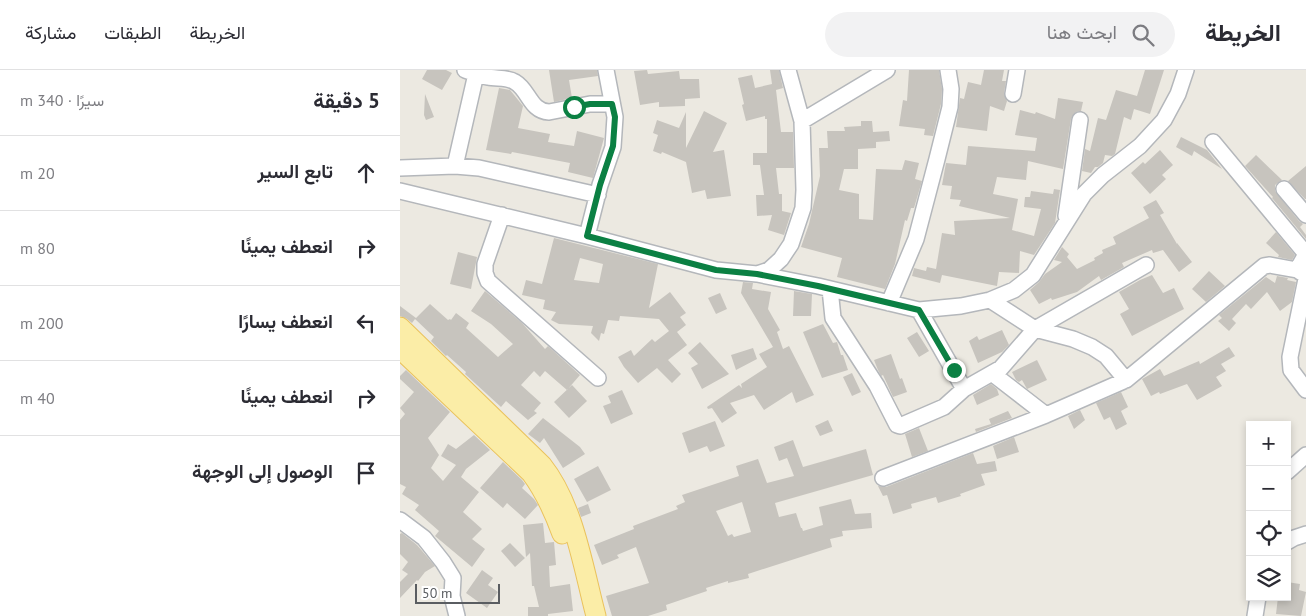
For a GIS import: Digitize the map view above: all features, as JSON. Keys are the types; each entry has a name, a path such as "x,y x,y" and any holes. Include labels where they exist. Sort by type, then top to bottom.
{"main road":[{"path":"400,327 550,475 559,491 572,526 596,616"},
{"path":"400,349 531,473 542,488 558,522 583,616"}],"street":[{"path":"587,236 613,146 615,117 606,70"},
{"path":"757,274 769,270 791,244 802,208 804,190 802,121 788,70"},
{"path":"802,121 887,70"},
{"path":"889,303 916,239 937,159 950,107 951,89 948,70"},
{"path":"1012,94 1016,70"},
{"path":"400,191 587,236 716,270 757,274 919,310 961,306 990,300 1014,290 1033,275 1084,194 1103,175 1140,146 1164,120 1178,94 1186,70"},
{"path":"455,166 471,72 489,78 514,81 521,87 538,110 542,112 590,104 612,104"},
{"path":"1065,223 1080,120"},
{"path":"1213,142 1306,254 1297,270"},
{"path":"400,168 455,166 480,168 598,195"},
{"path":"1284,189 1306,215"},
{"path":"502,215 485,264 484,273 488,281 598,378"},
{"path":"883,478 1046,415 1126,380 1264,266 1270,264 1297,270 1305,275 1306,279 1290,357 1291,370 1306,390"},
{"path":"830,289 830,307 833,318 877,386 897,425 900,426 944,407 964,388 1001,368 1035,329 1146,266"},
{"path":"990,300 1035,329 1073,339 1092,347 1106,356 1126,380"},
{"path":"919,310 964,388"},
{"path":"993,374 1046,415"},
{"path":"1291,468 1306,455"},
{"path":"400,520 424,538 443,562 452,578 452,596 457,616"},
{"path":"1291,540 1306,534"},
{"path":"1255,616 1257,601"}],"building":[{"path":"427,70 446,70 452,73 442,90 422,79"},
{"path":"549,70 597,70 598,76 569,80 572,98 554,102"},
{"path":"647,70 648,74 679,71 680,79 699,79 700,98 685,99 685,106 659,107 659,102 640,105 634,71"},
{"path":"770,70 779,70 783,88 776,90 781,132 793,132 794,168 776,168 779,194 782,194 782,211 791,213 784,235 768,230 772,215 757,216 756,195 764,195 760,165 753,165 753,153 767,153 767,119 765,119 765,116 746,121 738,78 752,75 755,88 772,84"},
{"path":"909,70 939,70 942,89 941,104 933,136 924,135 925,129 899,126 903,100 907,101"},
{"path":"984,70 1004,70 1002,81 1006,81 1004,93 1007,101 1004,111 990,106 987,131 956,127 960,98 964,99 968,82 981,85"},
{"path":"1145,70 1164,70 1150,114 1134,109 1131,120 1124,117 1115,154 1112,156 1105,155 1103,163 1095,167 1091,173 1082,171 1085,149 1090,151 1098,118 1106,120 1116,90 1137,96"},
{"path":"499,88 510,90 523,106 518,128 550,134 548,142 574,146 577,131 604,138 593,178 568,172 570,163 512,152 511,154 486,150"},
{"path":"425,94 434,117 426,120 424,115"},
{"path":"1058,98 1083,102 1081,111 1076,112 1071,119 1063,169 1028,161 1026,180 997,177 993,194 1018,199 1012,230 1034,236 1041,209 1024,207 1025,197 1030,197 1031,191 1053,194 1054,189 1060,190 1055,223 1034,255 1020,251 1019,273 999,272 997,286 942,275 940,283 912,276 914,268 926,271 927,267 936,269 942,233 955,235 954,221 1010,218 959,206 961,200 950,199 952,186 942,185 946,163 966,165 968,146 1035,151 1037,138 1015,135 1020,110 1035,114 1036,112 1055,119"},
{"path":"704,111 727,123 713,152 724,150 731,196 707,199 705,190 692,193 686,162 662,152 661,154 653,151 658,135 653,133 657,120 679,128 686,112 686,148"},
{"path":"861,121 872,121 873,132 889,131 890,141 876,142 876,148 858,149 858,169 844,169 839,190 859,194 859,219 873,220 876,169 902,170 905,160 919,163 915,179 922,181 914,208 911,208 907,221 905,220 895,264 885,289 837,277 842,258 801,247 809,224 820,176 819,148 828,148 827,131 845,131 844,127 861,126"},
{"path":"1181,137 1207,150 1222,169 1194,151 1192,156 1176,147"},
{"path":"1160,150 1173,165 1162,175 1166,179 1150,194 1131,173 1143,162 1145,164"},
{"path":"1256,155 1282,180 1275,185 1275,191 1303,224 1300,227 1306,235 1306,239 1273,197 1245,166"},
{"path":"1306,166 1306,199 1305,199 1288,181"},
{"path":"1156,200 1164,213 1160,215 1177,244 1192,262 1179,272 1163,250 1153,253 1152,250 1122,263 1124,267 1101,280 1099,276 1077,292 1052,300 1051,298 1039,304 1030,290 1045,274 1062,262 1054,260 1062,247 1069,254 1067,257 1077,269 1095,260 1094,258 1103,253 1102,250 1116,244 1113,237 1149,218 1143,207"},
{"path":"1276,232 1295,255 1292,260 1278,257 1279,255 1266,243"},
{"path":"554,238 658,264 649,308 670,292 686,313 680,317 686,325 677,332 687,345 668,360 681,374 672,383 657,368 638,383 618,357 631,350 634,356 652,339 655,342 669,331 659,319 620,316 619,321 608,320 604,334 601,333 599,341 591,333 593,326 559,324 551,320 556,312 543,309 545,300 522,295 526,280 542,284","holes":["580,258 603,264 599,283 574,280"]},
{"path":"458,252 477,257 471,289 450,284"},
{"path":"1209,271 1225,286 1206,302 1192,289"},
{"path":"1152,275 1163,293 1174,288 1184,309 1132,336 1120,314 1129,309 1119,292"},
{"path":"1277,276 1296,282 1292,302 1280,311 1267,292 1251,309 1246,304 1232,319 1236,323 1229,331 1218,321 1222,318 1219,315 1266,277 1275,283"},
{"path":"743,282 753,283 752,289 771,292 768,309 780,330 777,332 783,349 789,346 814,395 796,403 792,392 764,410 754,395 730,403 737,413 722,423 712,408 708,409 707,407 739,385 742,388 741,384 767,367 759,354 773,347 741,293"},
{"path":"485,291 522,323 545,349 548,346 580,375 567,390 545,371 540,377 534,371 521,385 541,403 534,411 537,413 528,420 506,401 501,407 431,341 434,337 415,319 412,323 400,316 400,306 416,318 430,304 448,320 451,320 456,313 469,323 466,328 498,357 513,344 491,324 471,311"},
{"path":"794,291 812,294 811,316 793,316"},
{"path":"720,293 727,309 716,314 708,298"},
{"path":"823,324 833,343 837,342 848,370 822,378 803,332"},
{"path":"1002,330 1009,345 1002,352 978,363 969,341 977,336 979,340"},
{"path":"917,332 929,351 919,357 907,338"},
{"path":"700,342 729,374 702,389 691,368 698,364 688,353"},
{"path":"1229,347 1235,356 1221,364 1226,371 1216,377 1222,386 1197,400 1187,384 1151,396 1142,379 1160,369 1164,376 1199,361 1200,364"},
{"path":"753,348 757,359 736,370 731,355"},
{"path":"891,354 907,392 893,397 874,360"},
{"path":"1037,360 1047,380 1027,389 1022,380 1019,382 1016,380 1012,372"},
{"path":"406,370 450,412 428,438 439,455 431,468 443,481 456,465 441,456 448,444 456,449 474,435 490,450 466,469 461,477 479,492 463,512 482,529 472,539 485,549 472,567 435,536 439,531 415,510 419,505 402,494 406,487 400,484 400,420 405,414 400,408 414,392 400,379 400,376"},
{"path":"852,373 861,392 852,396 843,377"},
{"path":"991,384 997,389 999,395 977,405 973,395"},
{"path":"572,385 587,401 569,418 554,402"},
{"path":"622,390 633,414 611,424 603,406 611,403 608,396"},
{"path":"1121,392 1128,407 1121,411 1127,424 1116,430 1110,417 1104,420 1096,403"},
{"path":"1080,410 1085,420 1074,429 1068,416"},
{"path":"1008,411 1012,418 976,432 975,429 991,424 989,419"},
{"path":"543,418 580,447 585,454 563,468 544,438 540,443 528,434"},
{"path":"828,420 833,431 820,436 815,426"},
{"path":"715,421 725,446 710,452 707,446 689,453 682,433"},
{"path":"919,428 928,451 912,457 905,434"},
{"path":"1014,437 1019,452 997,459 993,446"},
{"path":"793,440 803,467 866,449 873,475 775,503 779,517 796,513 803,531 823,525 819,507 851,499 855,514 871,513 872,528 842,531 843,536 830,539 832,547 748,574 749,578 728,583 728,581 706,588 707,591 666,605 667,610 648,616 612,616 606,596 649,583 636,547 617,555 619,558 602,565 594,545 634,529 633,526 678,509 676,506 685,502 682,495 739,476 736,466 758,459 767,483 794,476 787,458 779,461 774,447","holes":["742,502 751,532 734,537 732,534 728,536 716,511"]},
{"path":"973,453 977,464 995,461 997,471 981,474 985,485 960,494 961,496 938,503 936,497 911,504 912,508 893,514 887,495 883,496 878,486 886,487"},
{"path":"503,462 522,480 525,484 522,488 538,505 525,519 507,503 503,508 480,488"},
{"path":"598,466 611,490 587,502 574,479"},
{"path":"588,504 591,513 581,517 578,508"},
{"path":"543,523 545,543 554,542 556,565 549,566 550,587 570,584 573,611 548,614 548,616 528,616 528,607 539,607 534,586 532,586 530,553 526,557 523,525"},
{"path":"402,533 417,545 435,566 425,572 400,598 400,582 408,574 402,570 408,562 400,554 400,534"},
{"path":"510,543 525,558 515,567 501,551"},
{"path":"482,570 493,578 488,585 498,592 487,608 466,593"},
{"path":"1291,583 1300,584 1299,590 1306,592 1301,616 1276,614 1278,601 1291,601"}],"route":[{"path":"574,107 590,104 612,104 615,117 613,146 600,185 587,236 716,270 757,274 818,286 919,310 954,370"}]}
